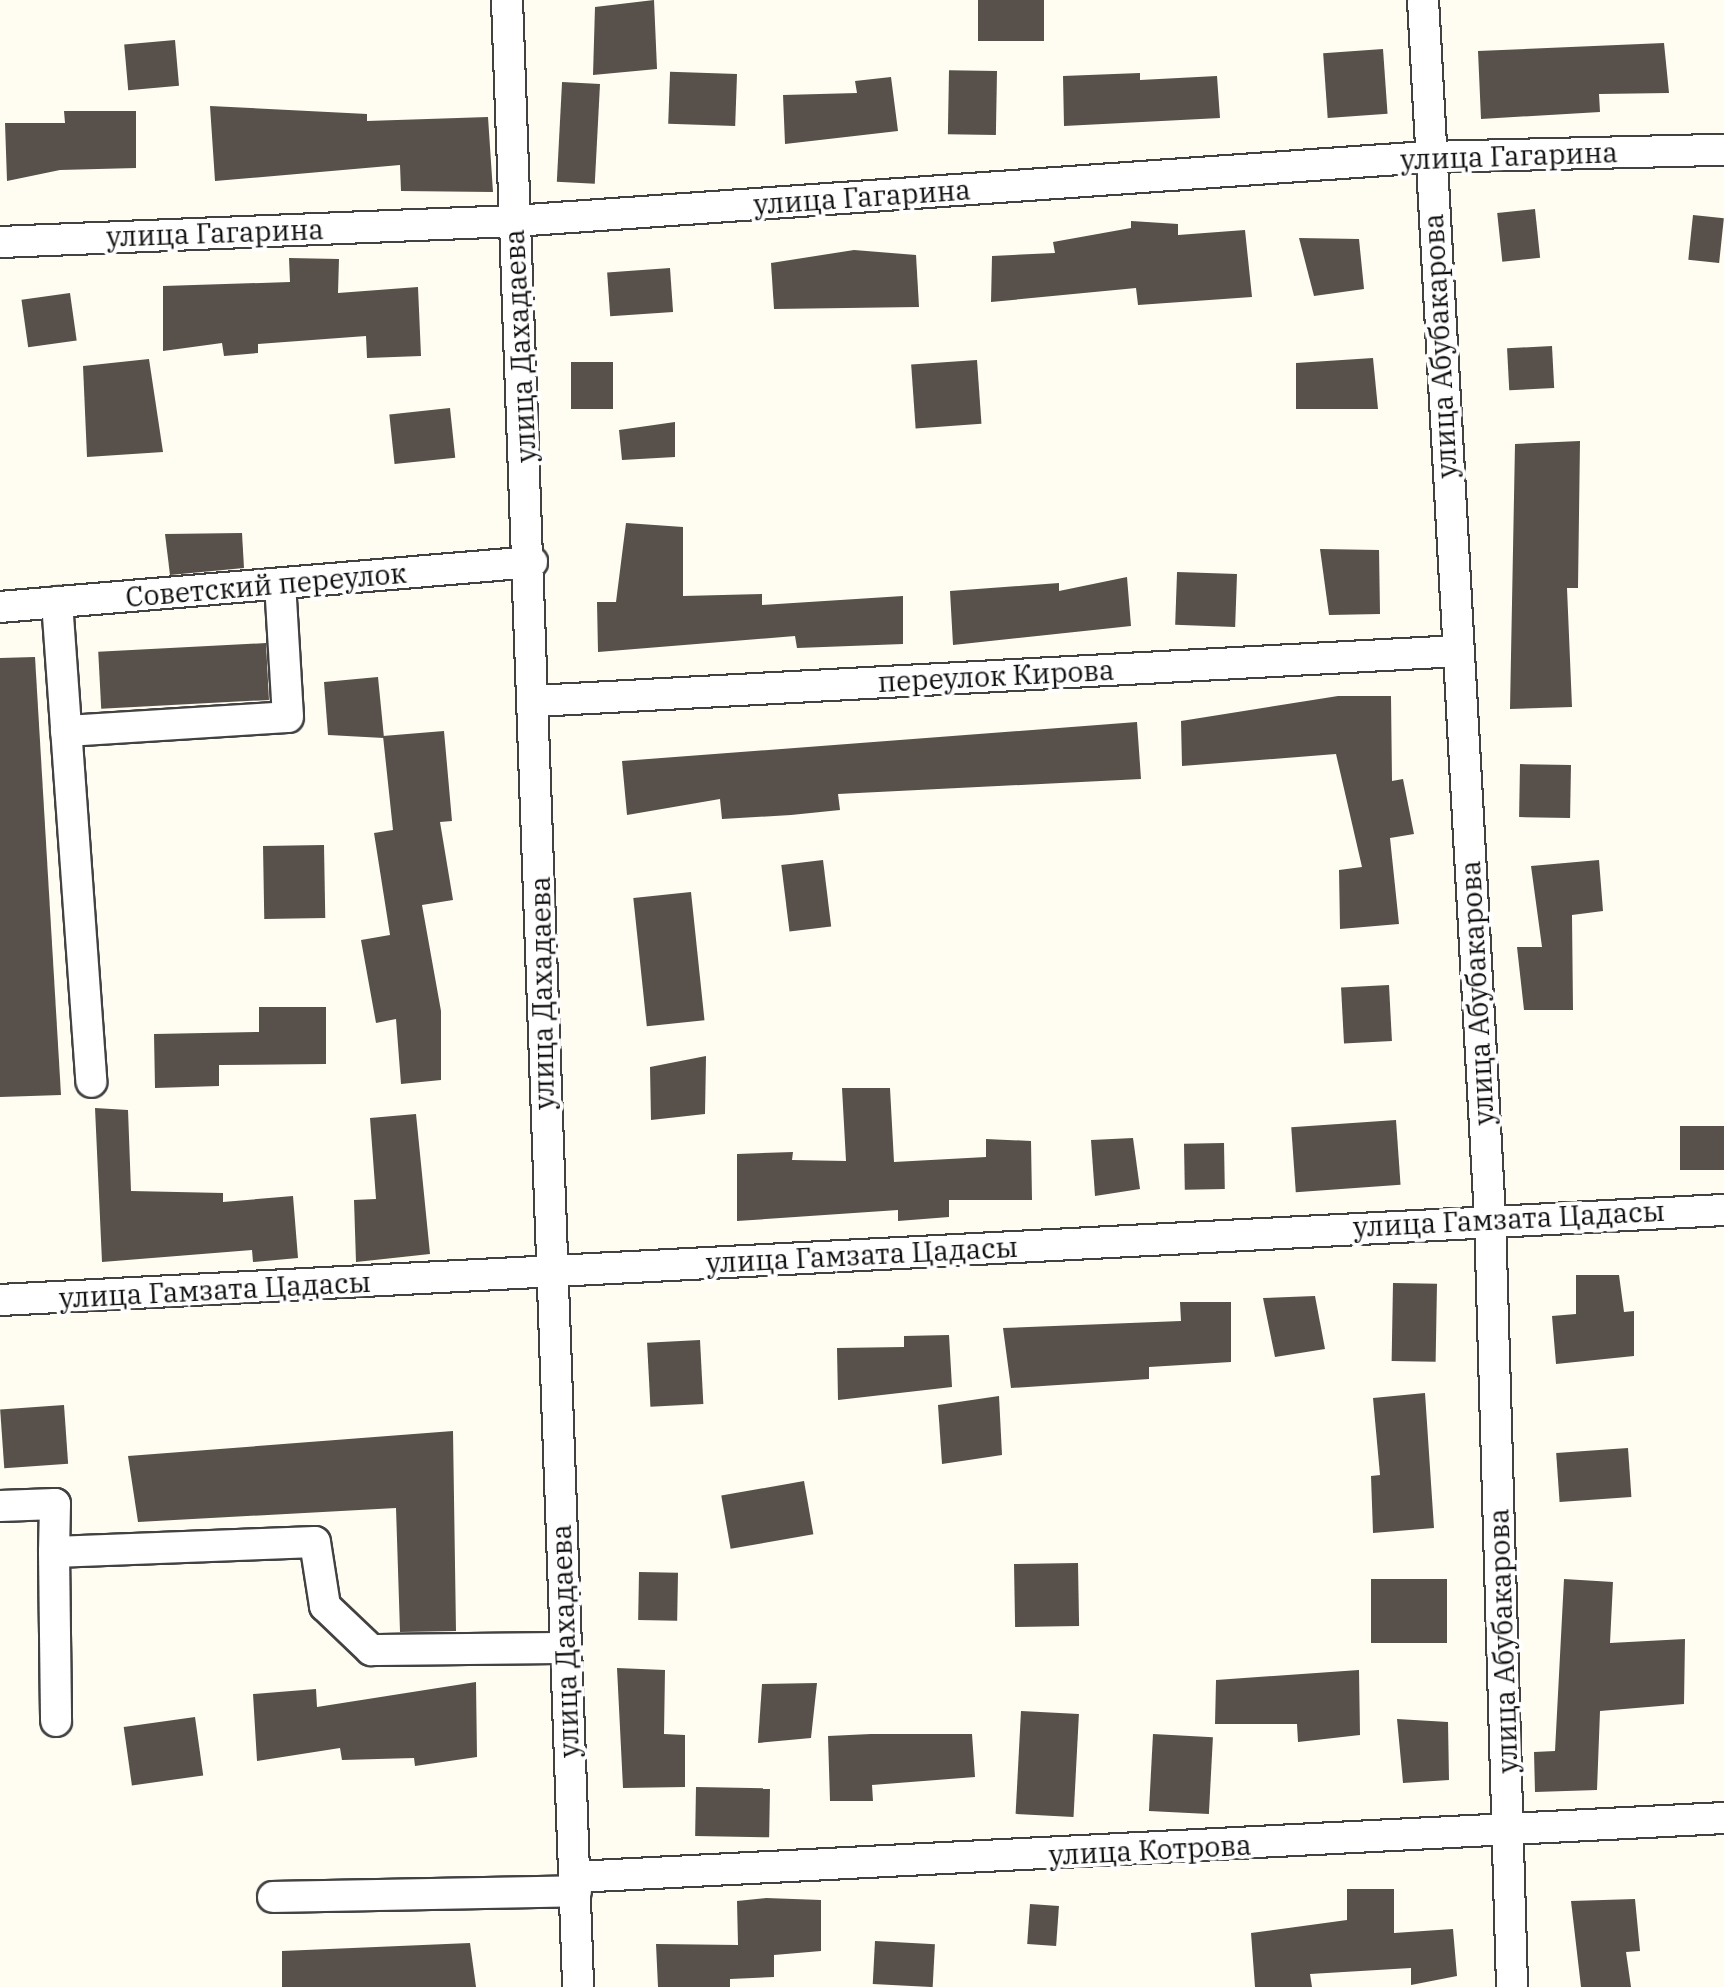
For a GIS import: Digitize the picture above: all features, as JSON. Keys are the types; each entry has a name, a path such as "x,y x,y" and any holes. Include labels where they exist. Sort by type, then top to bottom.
{"street":[{"name":"улица Дахадаева","path":"507,0 514,221 532,562 549,1275 578,1987"},
{"name":"улица Абубакарова","path":"1423,0 1428,157 1490,1217 1512,1987"},
{"name":"улица Гагарина","path":"0,242 514,221 1428,157 1724,150"},
{"name":"Советский переулок","path":"0,607 532,562"},
{"path":"66,731 288,717 280,584"},
{"path":"57,602 91,1082"},
{"name":"переулок Кирова","path":"535,701 1458,651"},
{"name":"улица Гамзата Цадасы","path":"0,1300 549,1275 1490,1217 1724,1210"},
{"path":"0,1506 55,1504 56,1721"},
{"path":"54,1552 315,1542 325,1606 371,1650 565,1648"},
{"name":"улица Котрова","path":"273,1897 575,1884 1508,1833 1724,1818"}],"building":[{"path":"654,0 657,69 593,75 595,7"},
{"path":"978,0 1044,0 1044,41 978,41"},
{"path":"175,40 179,86 128,90 124,44"},
{"path":"1664,43 1669,93 1599,94 1600,112 1481,119 1478,51"},
{"path":"1383,49 1388,114 1328,118 1323,53"},
{"path":"949,70 997,71 996,135 948,134"},
{"path":"670,72 737,74 735,126 668,124"},
{"path":"1140,73 1140,80 1217,76 1220,118 1064,126 1063,76"},
{"path":"891,77 898,131 785,144 783,95 857,93 855,81"},
{"path":"562,82 600,84 595,184 557,182"},
{"path":"210,106 367,114 367,121 488,117 493,192 401,191 400,165 215,181"},
{"path":"64,111 136,111 136,168 60,170 7,181 5,123 65,123"},
{"path":"1535,209 1540,258 1502,262 1497,213"},
{"path":"1693,215 1724,218 1719,263 1688,260"},
{"path":"1131,221 1178,224 1178,235 1245,230 1252,297 1138,305 1136,288 991,302 992,256 1055,253 1053,242 1131,228"},
{"path":"1299,238 1359,239 1364,289 1314,296"},
{"path":"854,250 916,255 919,307 774,309 771,263"},
{"path":"289,258 339,259 338,293 418,287 421,356 367,358 366,336 258,344 258,353 224,356 222,343 163,351 163,286 290,282"},
{"path":"670,268 673,312 610,316 607,272"},
{"path":"70,293 77,341 28,347 21,300"},
{"path":"1552,346 1554,388 1509,390 1507,348"},
{"path":"1373,358 1378,409 1296,409 1296,363"},
{"path":"149,359 163,452 87,457 83,366"},
{"path":"977,360 981,424 916,428 911,365"},
{"path":"571,362 613,362 613,409 571,409"},
{"path":"450,408 455,458 395,464 389,414"},
{"path":"675,422 675,457 622,460 619,430"},
{"path":"1580,441 1578,588 1567,588 1572,707 1510,709 1515,444"},
{"path":"626,523 683,527 683,596 762,594 762,605 903,596 903,644 797,648 795,636 598,652 597,602 616,602"},
{"path":"242,533 244,568 170,575 165,534"},
{"path":"1320,549 1379,550 1380,614 1329,615"},
{"path":"1177,572 1237,574 1235,627 1175,625"},
{"path":"1127,577 1131,626 953,645 950,591 1059,583 1059,591"},
{"path":"266,643 269,700 101,709 98,652"},
{"path":"35,657 61,1095 0,1097 0,658"},
{"path":"378,677 384,738 328,735 324,682"},
{"path":"1338,696 1391,696 1392,781 1403,779 1414,834 1390,838 1399,924 1340,929 1339,870 1362,867 1336,754 1182,766 1181,721"},
{"path":"1137,722 1141,779 838,794 840,810 791,815 722,819 720,799 627,815 622,761"},
{"path":"444,731 452,821 440,822 453,900 422,905 441,1011 441,1080 401,1084 396,1019 376,1023 361,940 390,935 374,833 393,830 383,736"},
{"path":"1520,764 1571,765 1570,818 1519,817"},
{"path":"324,845 325,918 264,919 263,846"},
{"path":"823,860 831,927 789,932 781,865"},
{"path":"1599,860 1603,911 1572,915 1573,1010 1524,1010 1517,947 1542,947 1531,866"},
{"path":"691,892 704,1020 647,1026 633,898"},
{"path":"1389,985 1392,1041 1344,1043 1341,988"},
{"path":"259,1007 326,1007 326,1064 219,1065 219,1086 155,1088 154,1034 259,1032"},
{"path":"706,1056 705,1114 651,1120 650,1067"},
{"path":"842,1088 890,1088 894,1162 986,1157 986,1139 1031,1141 1032,1200 949,1200 949,1217 898,1221 898,1210 737,1221 737,1154 793,1152 792,1160 846,1161"},
{"path":"95,1108 128,1110 131,1191 223,1193 223,1202 293,1196 298,1258 253,1262 252,1250 102,1262"},
{"path":"416,1114 430,1254 356,1262 354,1200 376,1199 370,1118"},
{"path":"1396,1120 1401,1185 1296,1192 1291,1127"},
{"path":"1680,1126 1724,1126 1724,1170 1680,1170"},
{"path":"1133,1138 1140,1189 1095,1196 1091,1140"},
{"path":"1224,1143 1225,1189 1185,1190 1184,1144"},
{"path":"1576,1275 1619,1275 1624,1312 1634,1311 1634,1356 1556,1364 1552,1316 1576,1314"},
{"path":"1393,1283 1437,1284 1436,1362 1392,1361"},
{"path":"1315,1296 1325,1349 1275,1357 1263,1298"},
{"path":"1180,1302 1231,1302 1231,1362 1149,1367 1149,1379 1011,1388 1003,1328 1181,1321"},
{"path":"949,1335 952,1387 838,1400 837,1348 904,1347 904,1336"},
{"path":"700,1340 703,1404 650,1407 647,1343"},
{"path":"1425,1393 1434,1528 1373,1533 1371,1476 1380,1475 1373,1398"},
{"path":"999,1396 1002,1455 942,1464 938,1405"},
{"path":"64,1405 68,1464 4,1468 0,1409"},
{"path":"453,1431 456,1631 400,1632 396,1508 138,1522 128,1456"},
{"path":"1628,1448 1631,1497 1560,1502 1556,1453"},
{"path":"804,1481 813,1534 731,1549 721,1496"},
{"path":"1078,1563 1079,1626 1015,1627 1014,1564"},
{"path":"639,1572 678,1573 677,1621 638,1620"},
{"path":"1371,1579 1447,1579 1447,1643 1371,1643"},
{"path":"1564,1579 1613,1582 1610,1643 1685,1639 1684,1704 1600,1711 1597,1790 1535,1792 1534,1752 1555,1751"},
{"path":"617,1668 665,1670 664,1734 685,1735 685,1787 623,1788"},
{"path":"1359,1670 1360,1735 1298,1742 1297,1724 1215,1724 1216,1680"},
{"path":"476,1682 477,1757 415,1766 414,1758 342,1760 340,1748 257,1761 253,1694 316,1689 317,1707"},
{"path":"817,1683 811,1738 758,1743 762,1684"},
{"path":"1021,1711 1079,1714 1074,1817 1016,1814"},
{"path":"195,1717 203,1775 132,1785 124,1727"},
{"path":"1397,1719 1448,1722 1449,1780 1403,1783"},
{"path":"972,1734 975,1777 872,1785 873,1801 830,1801 828,1736"},
{"path":"1153,1734 1213,1737 1209,1814 1149,1811"},
{"path":"696,1787 770,1788 769,1837 695,1836"},
{"path":"1347,1889 1394,1889 1394,1933 1453,1929 1457,1976 1411,1985 1411,1968 1310,1974 1312,1987 1255,1987 1251,1933 1347,1920"},
{"path":"766,1898 821,1900 821,1951 774,1955 774,1977 730,1979 730,1987 658,1987 656,1944 738,1945 737,1901"},
{"path":"1635,1899 1640,1951 1626,1952 1631,1987 1581,1987 1571,1901"},
{"path":"1030,1904 1059,1906 1056,1946 1027,1944"},
{"path":"875,1941 935,1944 933,1987 873,1984"},
{"path":"470,1943 476,1987 282,1987 282,1951"}]}
